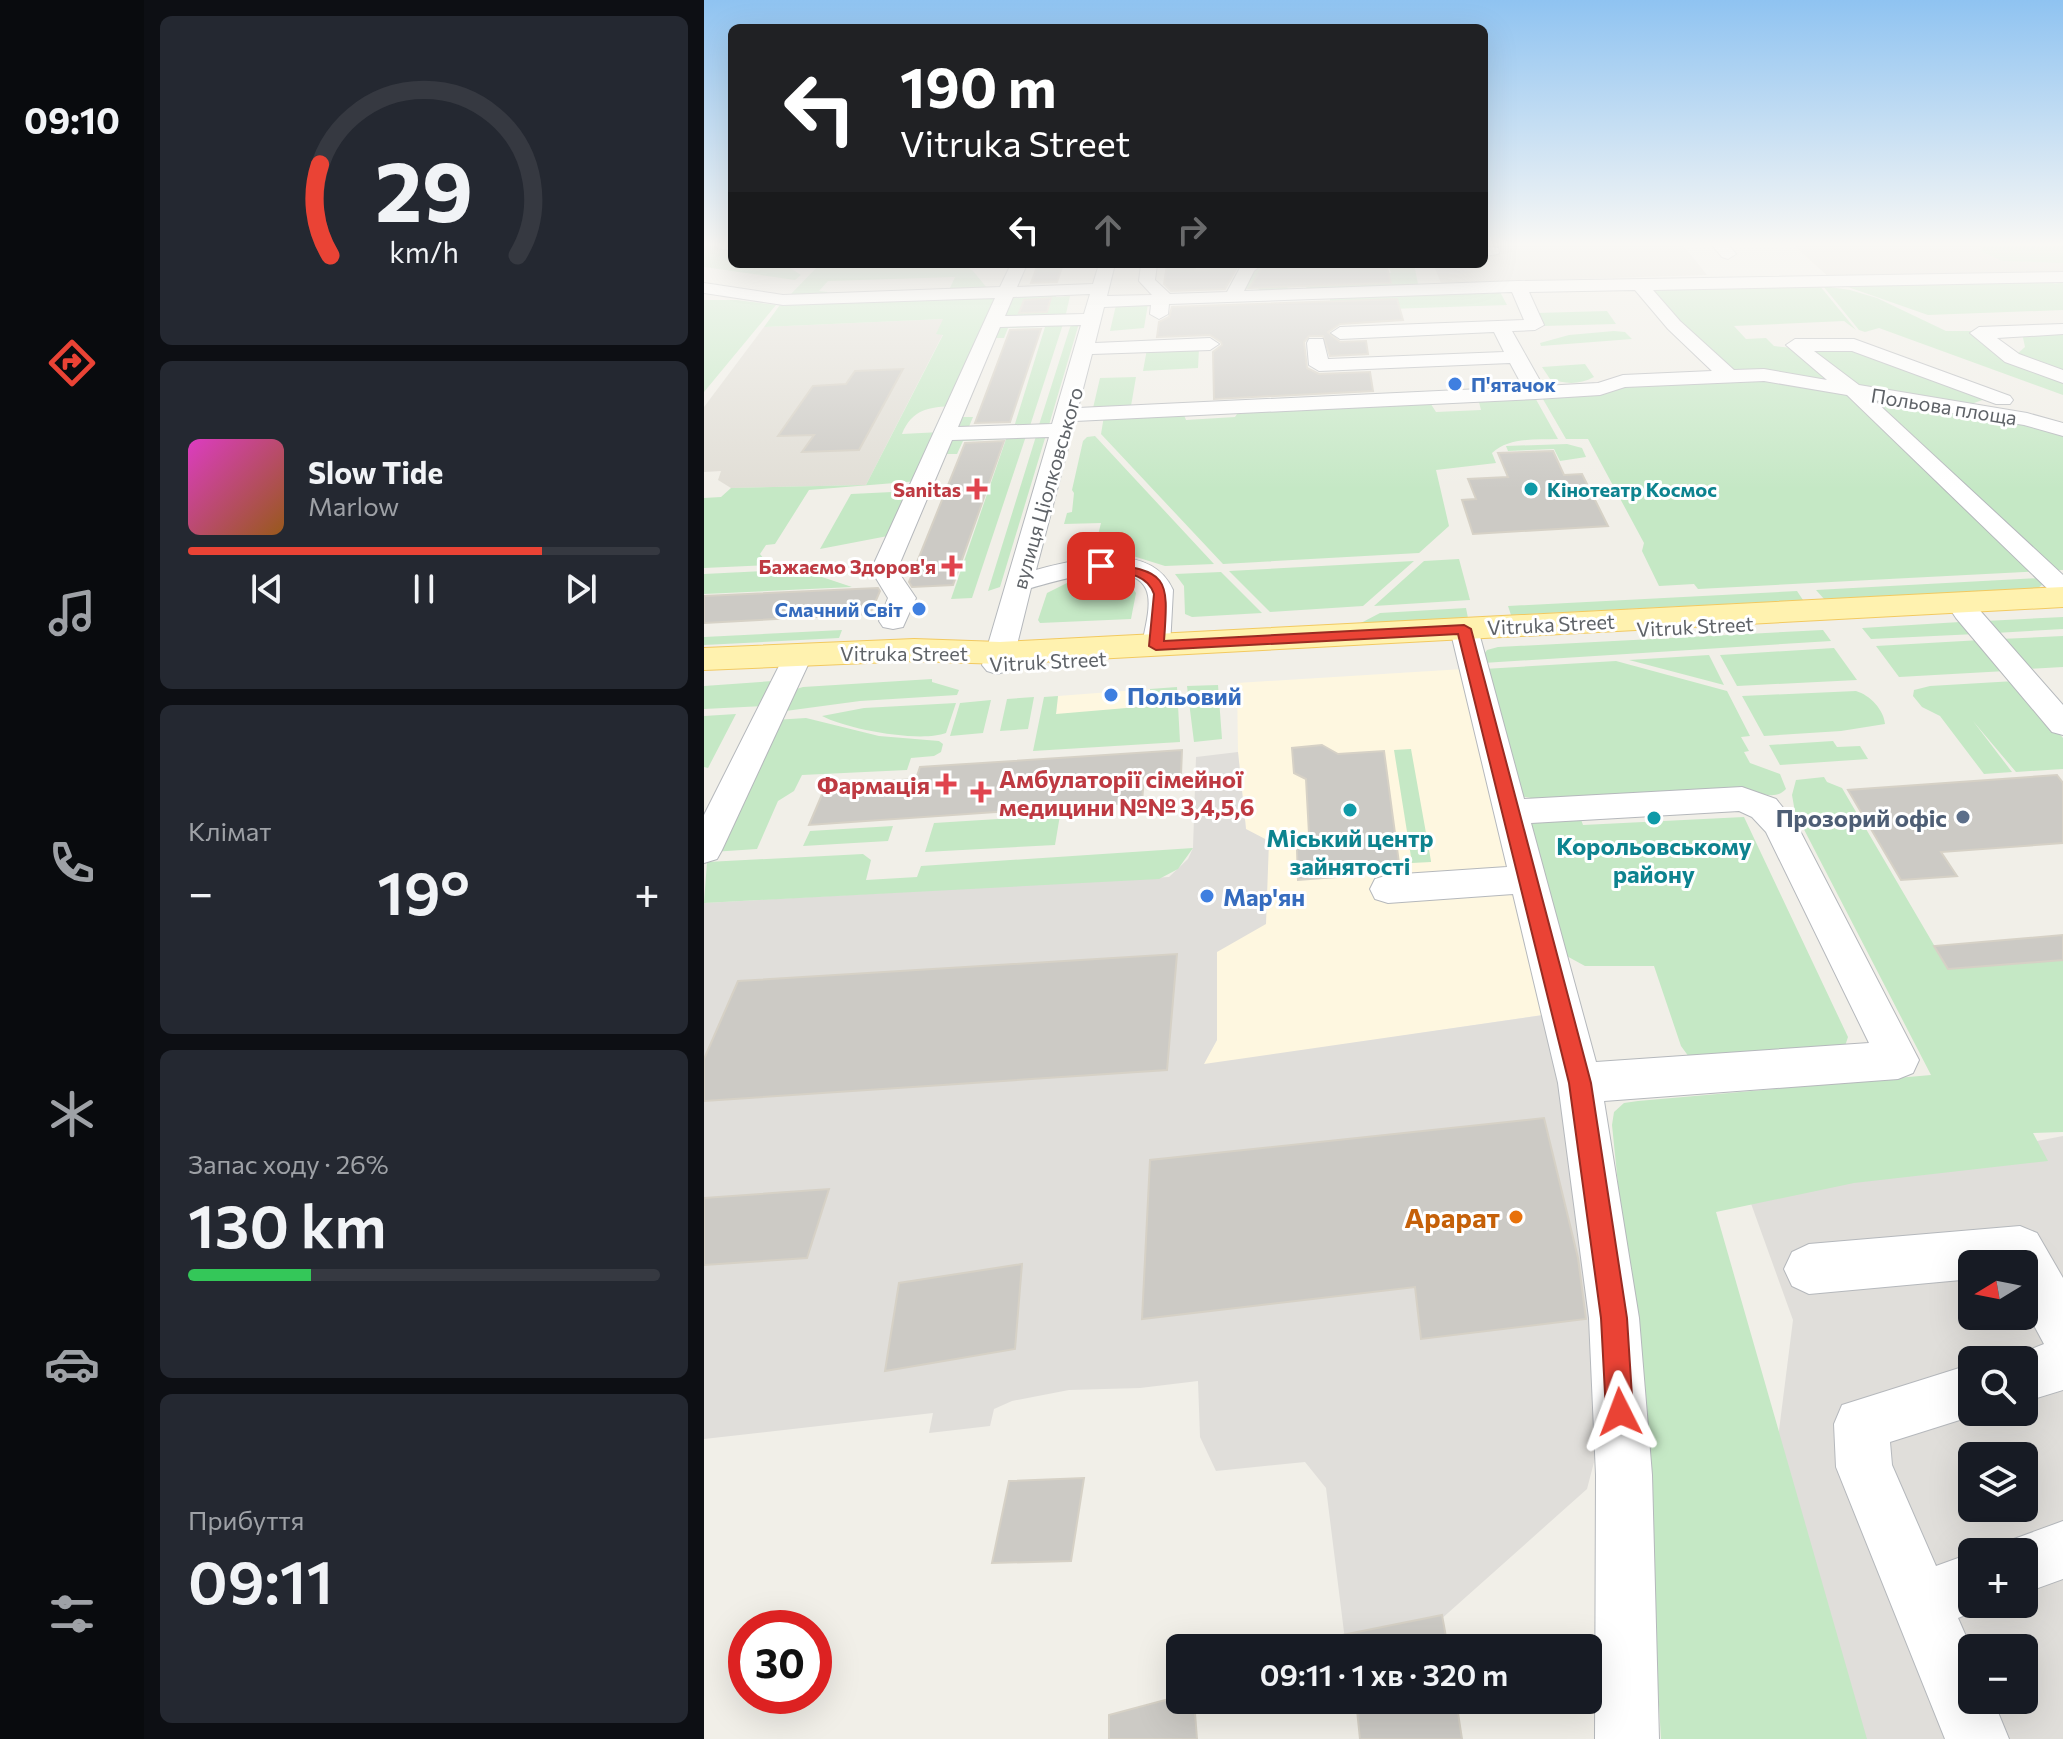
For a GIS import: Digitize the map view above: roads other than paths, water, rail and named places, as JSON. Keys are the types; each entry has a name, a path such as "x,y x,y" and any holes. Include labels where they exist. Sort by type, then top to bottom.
{"main road":[{"name":"Vitruka Street","path":"998,659 1156,646 1465,634 2063,597"},
{"name":"Vitruk Street","path":"704,671 796,661 946,663 1465,634 2063,607"},
{"path":"704,659 796,661"}],"street":[{"path":"893,621 902,598 884,570 993,326"},
{"name":"вулиця Ціолковського","path":"998,659 1091,326"},
{"path":"1340,333 1496,326"},
{"path":"1500,326 1536,393"},
{"path":"1675,326 1727,375"},
{"path":"2063,329 1979,333 2012,358 2063,377"},
{"path":"1316,343 1319,365 1516,357"},
{"path":"1085,349 1210,344"},
{"name":"Польова площа","path":"2027,409 1854,345 1795,345 1857,393 2027,419 2063,429"},
{"path":"946,434 1065,422 1600,389 1623,381 1727,375 1787,378 1857,393 2063,589"},
{"path":"1969,410 2000,399"},
{"path":"1020,583 1077,567 1117,566 1140,571 1157,584 1160,594 1156,646"},
{"path":"1966,612 2063,725"},
{"path":"1465,634 1580,1083 1614,1318 1624,1475 1627,1739"},
{"path":"704,850 796,661"},
{"path":"1510,812 1742,799 1764,808 1780,825 1898,1060 1580,1083"},
{"path":"1388,889 1527,879"},
{"path":"1809,1269 2020,1250 2063,1328"},
{"path":"2038,1372 2063,1364"},
{"path":"1958,1395 1861,1424 1864,1467 1946,1592 1977,1739"},
{"path":"2038,1559 2063,1550"}],"place":[{"name":"П'ятачок","path":"1455,384"},
{"name":"Sanitas","path":"977,489"},
{"name":"Кінотеатр Космос","path":"1531,489"},
{"name":"Бажаємо Здоров'я","path":"952,566"},
{"name":"Смачний Світ","path":"919,609"},
{"name":"Польовий","path":"1111,695"},
{"name":"Фармація","path":"946,784"},
{"name":"Амбулаторії сімейної медицини №№ 3,4,5,6","path":"981,792"},
{"name":"Міський центр зайнятості","path":"1350,810"},
{"name":"Прозорий офіс","path":"1963,817"},
{"name":"Корольовському району","path":"1654,818"},
{"name":"Мар'ян","path":"1207,896"},
{"name":"Арарат","path":"1516,1217"}]}
